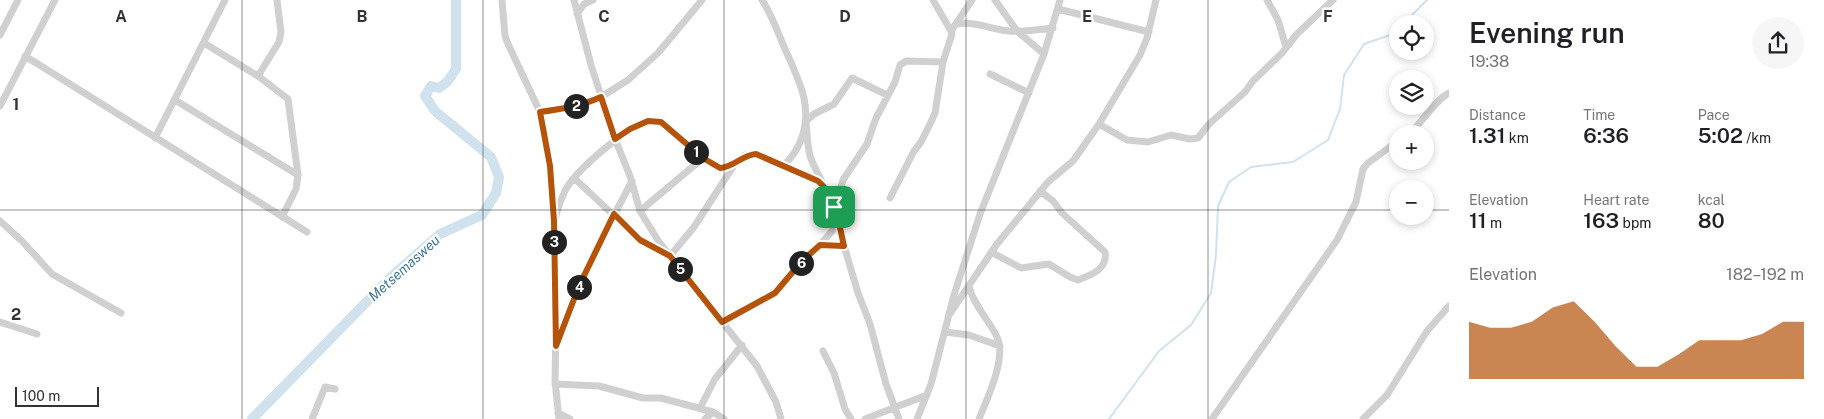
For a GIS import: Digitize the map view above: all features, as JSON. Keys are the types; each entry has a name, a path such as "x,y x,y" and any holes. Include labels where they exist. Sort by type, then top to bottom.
{"street":[{"path":"0,35 18,0"},
{"path":"0,106 53,2 45,0"},
{"path":"154,138 225,0"},
{"path":"258,76 279,42 281,32 277,0"},
{"path":"502,0 505,36 540,112 550,166 554,221 555,384 558,416 570,419"},
{"path":"574,0 601,97 615,139 632,180 640,211 670,256 758,366 781,419"},
{"path":"577,14 584,4 593,0"},
{"path":"540,112 577,106 601,97 628,80 647,64 702,0"},
{"path":"762,0 803,89 806,101 808,147 834,207 858,293 872,330 886,384 899,419"},
{"path":"890,198 914,151 932,122 943,62 952,34 933,0"},
{"path":"951,31 972,0"},
{"path":"995,0 1017,31 1044,54"},
{"path":"917,419 927,395 980,214 1044,54 1060,0"},
{"path":"949,316 991,252 1040,191 1073,162 1099,124 1138,60 1149,32 1156,0"},
{"path":"1267,0 1278,20 1286,47"},
{"path":"1099,124 1127,140 1148,142 1171,135 1195,139 1240,97 1306,25 1333,0"},
{"path":"1058,9 1149,32"},
{"path":"956,24 980,24 998,29 1017,31 1053,28"},
{"path":"204,43 258,76 288,99 298,175 296,189 282,217"},
{"path":"25,56 307,232"},
{"path":"834,207 843,180 867,144 876,118 903,62 910,60 943,62"},
{"path":"990,74 1029,93"},
{"path":"783,166 791,159 797,149 806,121 814,114 834,104 852,78 887,95"},
{"path":"1418,125 1434,108 1442,96 1449,92"},
{"path":"175,100 298,175"},
{"path":"554,221 565,190 574,178 615,139 630,129 648,121 661,122 703,158 720,168 730,166 745,155 756,154 811,177 823,185"},
{"path":"1212,419 1337,240 1356,202 1363,169 1389,148"},
{"path":"640,211 703,158"},
{"path":"670,256 694,227 736,162"},
{"path":"574,178 640,240 670,256"},
{"path":"556,346 579,286 632,180"},
{"path":"991,252 1021,268 1049,264 1078,280 1097,272 1105,257 1105,252 1062,213 1053,201 1040,191"},
{"path":"0,221 56,276 121,314"},
{"path":"722,322 775,293 802,261 820,245 838,224"},
{"path":"820,245 844,246"},
{"path":"969,286 974,300 1000,346 997,369 979,419"},
{"path":"1363,419 1387,395 1424,335 1449,306"},
{"path":"0,322 37,334"},
{"path":"945,332 970,335 1000,346"},
{"path":"700,408 716,379 742,345"},
{"path":"823,350 834,373 845,410 851,419"},
{"path":"555,384 599,386 643,398 661,398 713,412 724,419"},
{"path":"312,419 325,387 335,389"},
{"path":"865,419 927,395"},
{"path":"705,419 713,412"}],"waterway":[{"name":"Metsemasweu","path":"252,419 391,277 440,234 482,215 496,193 499,177 491,157 435,111 425,96 431,86 439,88 447,82 456,69 456,0"},
{"path":"1412,15 1427,0"},
{"path":"1109,419 1159,351 1191,325 1211,293 1216,255 1218,206 1229,182 1251,167 1293,162 1328,140 1340,109 1344,75 1364,44 1389,35"}],"route":[{"path":"601,97 615,139 639,124 648,121 661,122 703,158 720,168 730,166 745,155 760,154 774,163 811,177 823,185 834,207 844,246 820,245 802,261 775,293 722,322 670,256 640,240 614,214 579,286 556,346 554,221 550,166 540,112 570,108 601,97"}]}
